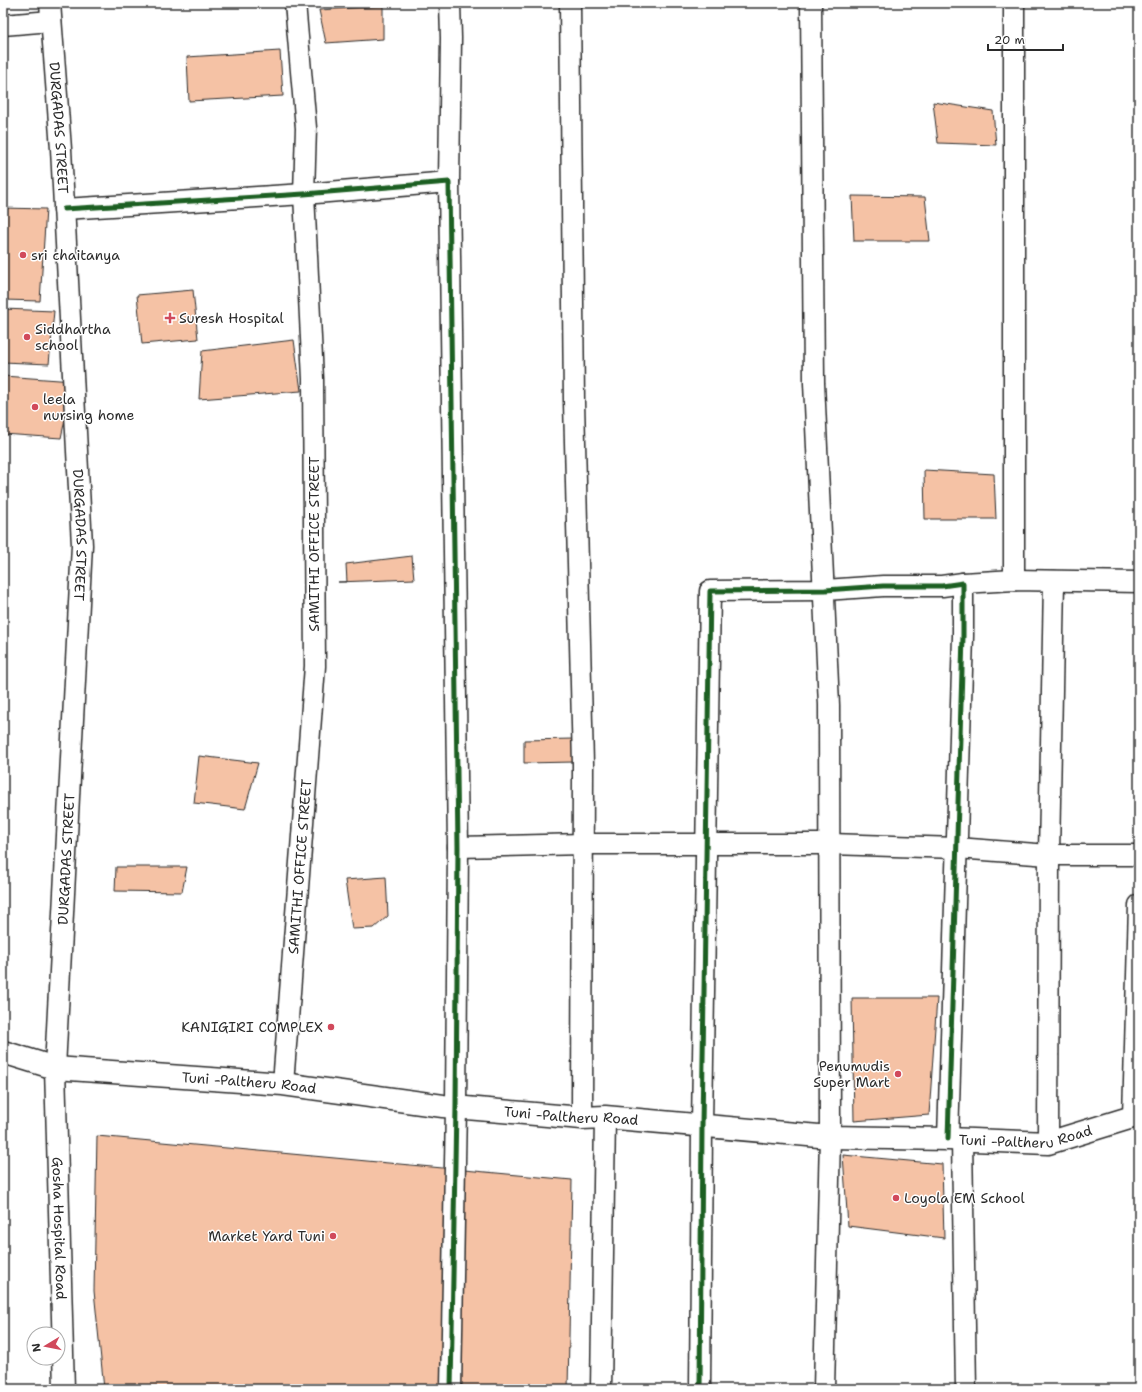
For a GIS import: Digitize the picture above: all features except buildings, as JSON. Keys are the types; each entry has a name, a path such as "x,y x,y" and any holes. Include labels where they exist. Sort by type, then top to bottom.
{"street":[{"name":"SAMITHI OFFICE STREET","path":"283,1084 315,666 313,379 304,194 306,128 295,3"},
{"path":"450,3 449,182 458,847 456,1107 451,1389"},
{"path":"570,3 574,402 583,764 582,1118"},
{"path":"811,3 814,382 830,705 830,1137 824,1389"},
{"path":"1014,3 1014,580"},
{"path":"3,24 51,12"},
{"name":"DURGADAS STREET","path":"51,12 61,149 82,545 55,1068"},
{"path":"64,209 304,194 449,182"},
{"path":"700,1389 702,1126 710,592 825,590 883,586 942,586 963,583 1014,580 1139,582"},
{"path":"1048,1143 1049,855 1054,581"},
{"path":"963,583 956,848 955,1140 966,1389"},
{"path":"458,847 706,843 830,844 956,848 1049,855 1139,855"},
{"path":"1136,1116 1139,905"},
{"name":"Tuni -Paltheru Road","path":"3,1052 55,1068 283,1084 456,1107 830,1137 1048,1143 1136,1116"},
{"name":"Gosha Hospital Road","path":"55,1068 64,1389"},
{"path":"601,1389 605,1118"}],"cycle path":[{"path":"64,209 304,194 449,182 458,847 456,1107 451,1389"},
{"path":"700,1389 702,1126 710,591 825,590 883,586 942,586 963,583 963,636 948,1139"}],"place":[{"name":"sri chaitanya","path":"23,255"},
{"name":"Suresh Hospital","path":"170,318"},
{"name":"Siddhartha school","path":"27,337"},
{"name":"leela nursing home","path":"35,407"},
{"name":"KANIGIRI COMPLEX","path":"331,1027"},
{"name":"Penumudis Super Mart","path":"898,1074"},
{"name":"Loyola EM School","path":"896,1198"},
{"name":"Market Yard Tuni","path":"333,1236"}]}
